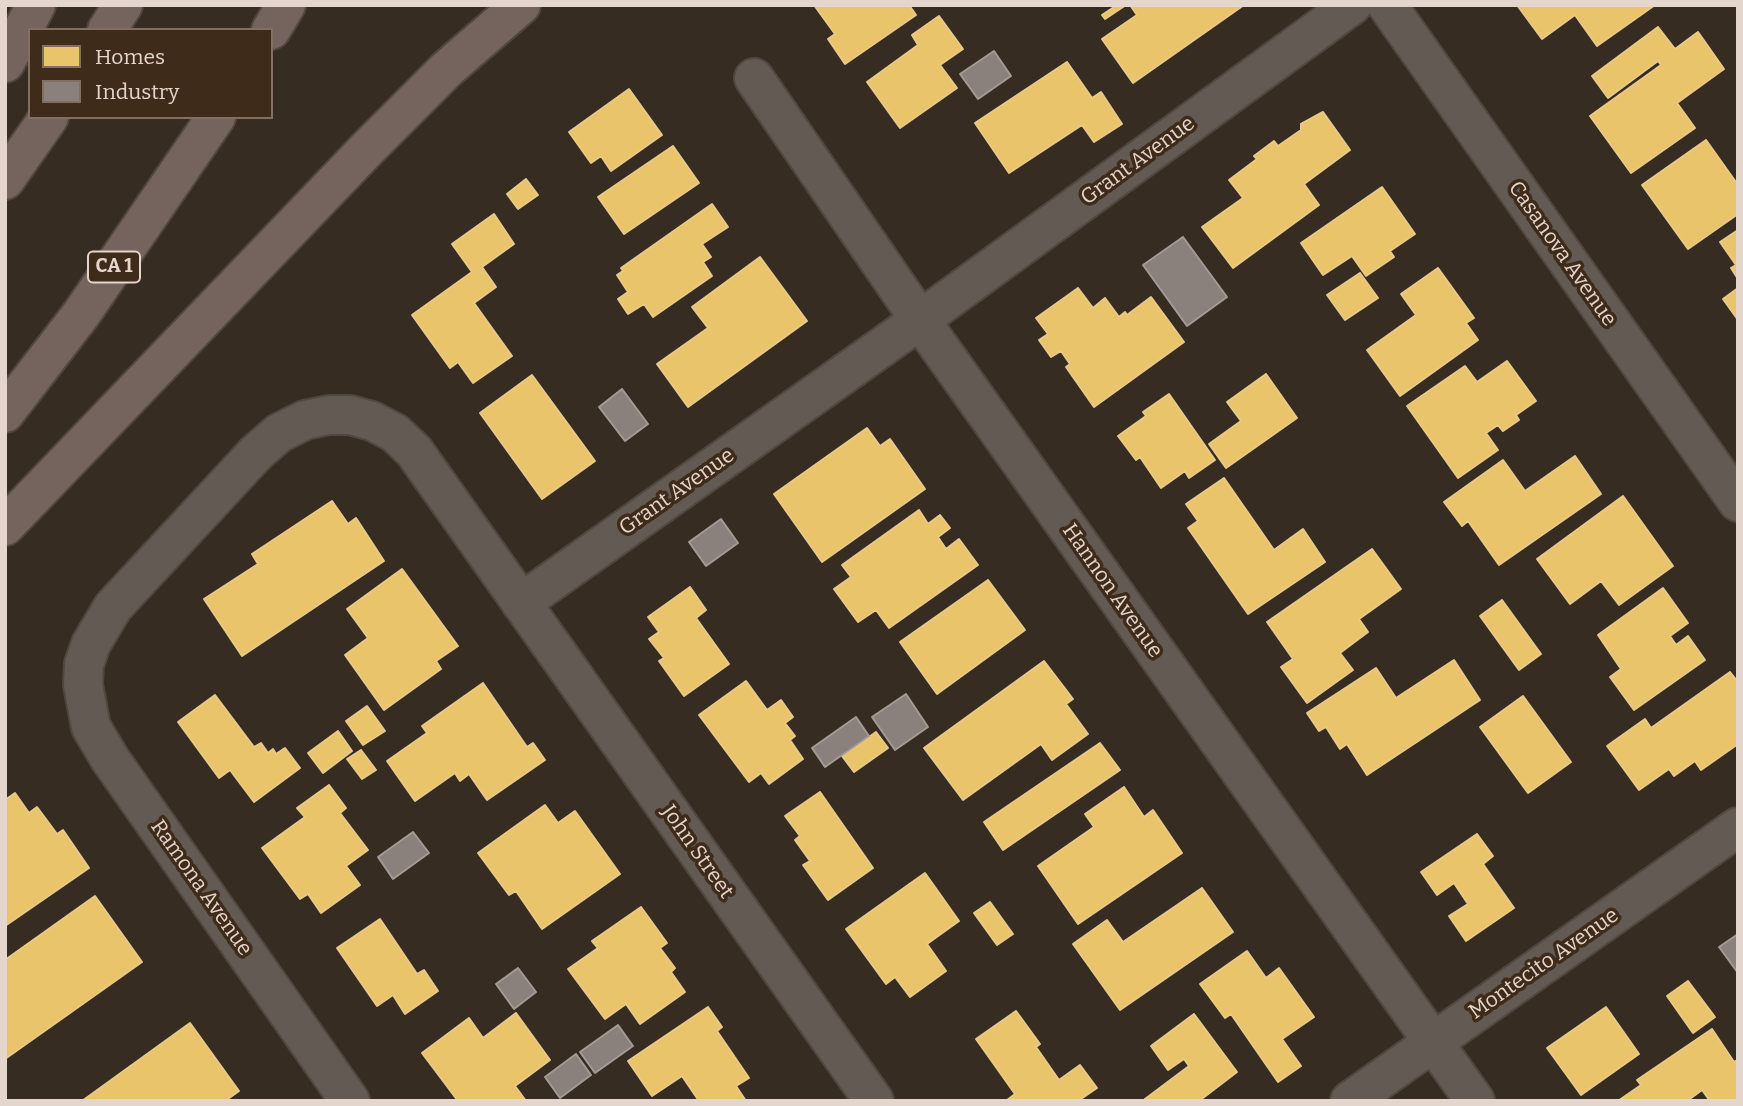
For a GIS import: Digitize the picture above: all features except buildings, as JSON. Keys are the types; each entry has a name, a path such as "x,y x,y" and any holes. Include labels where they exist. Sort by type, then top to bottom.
{"highway":[{"path":"5,64 36,5"},
{"path":"108,28 122,5"},
{"path":"272,28 286,5"},
{"path":"5,526 367,149 447,69 521,5"},
{"path":"5,180 48,119"},
{"name":"CA 1","path":"5,412 82,313 215,119"}],"street":[{"name":"Grant Avenue","path":"521,603 920,320 1352,5"},
{"name":"Casanova Avenue","path":"1387,5 1738,502"},
{"name":"Hannon Avenue","path":"754,78 920,320 1475,1101"},
{"name":"Ramona Avenue","path":"350,1101 110,759 91,727 83,685 84,664 101,625 113,607 256,453 279,433 305,421 329,415 350,415 372,421 395,433 414,451 521,603"},
{"name":"John Street","path":"521,603 874,1101"},
{"name":"Montecito Avenue","path":"1350,1101 1738,827"}]}
